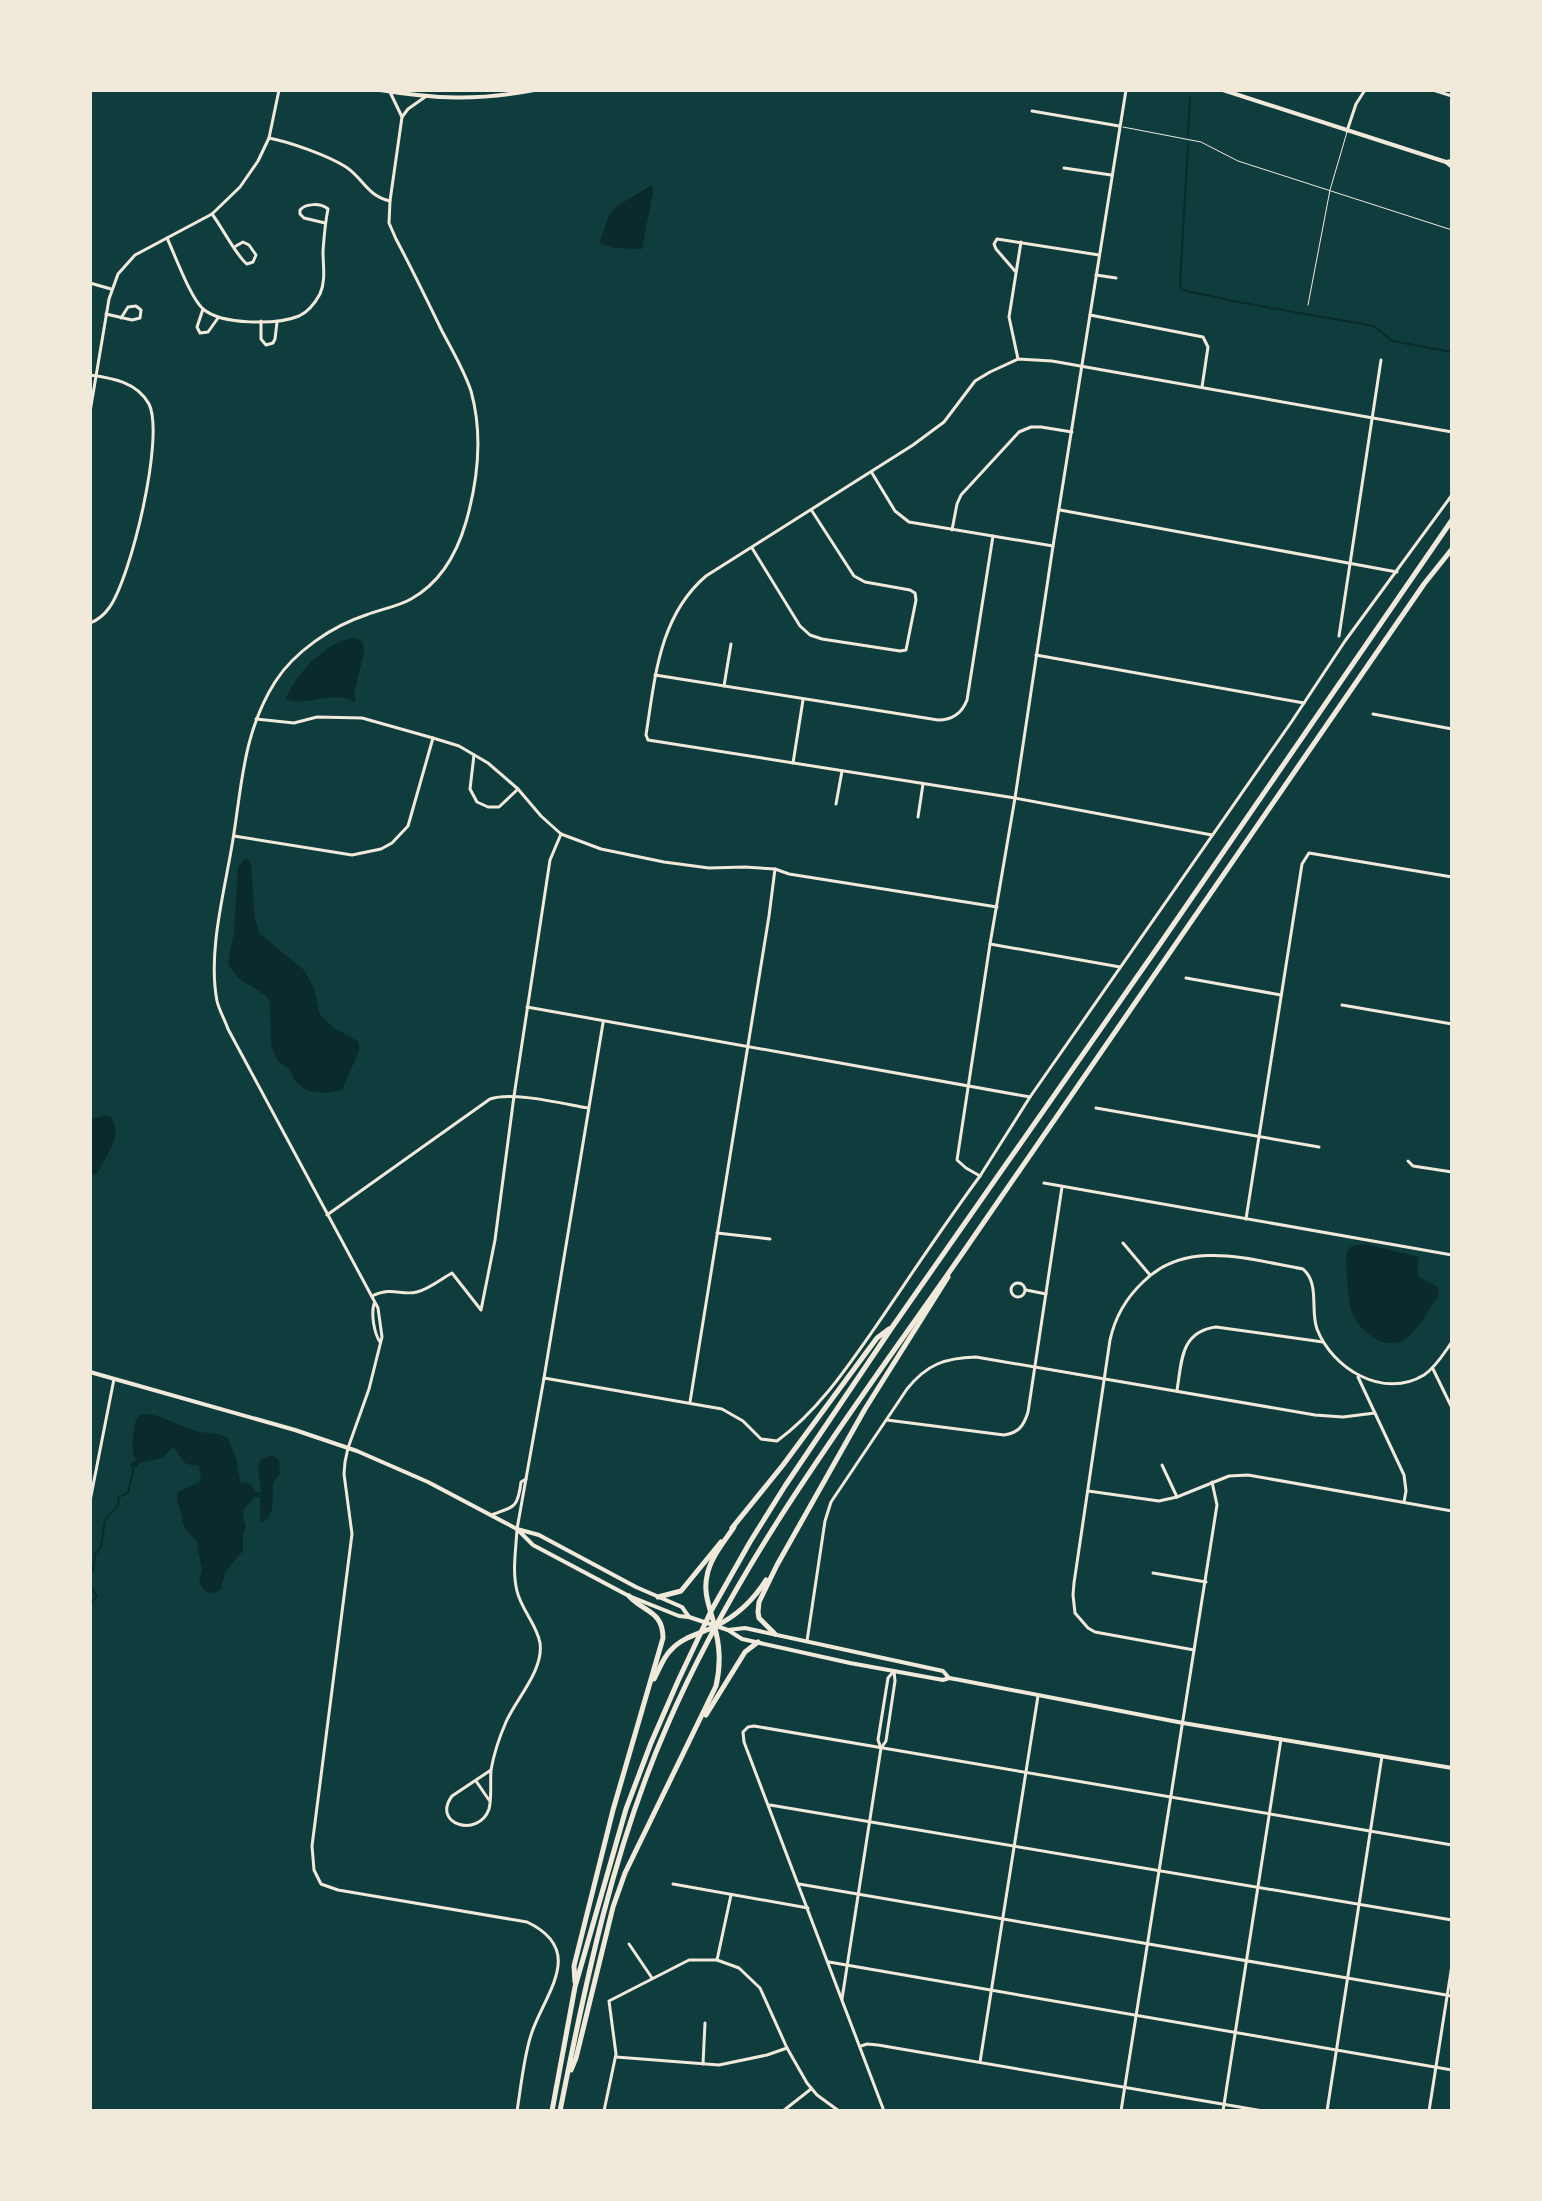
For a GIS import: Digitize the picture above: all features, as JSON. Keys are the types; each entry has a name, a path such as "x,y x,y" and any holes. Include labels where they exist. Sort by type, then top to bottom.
{"highway":[{"path":"552,2111 575,1987 626,1809 651,1743 711,1611 785,1486 893,1326 1452,520"},
{"path":"560,2111 599,1930 621,1847 666,1728 721,1615 819,1456 1424,584 1452,549"},
{"path":"775,1634 759,1618 758,1612 759,1602 777,1565 827,1473 959,1257"},
{"path":"658,1597 681,1591 783,1465 877,1338 893,1326"},
{"path":"565,2085 576,2058 613,1907 625,1873 716,1686 721,1663 706,1592 707,1573 714,1556 734,1527"},
{"path":"650,1687 669,1651 686,1638 715,1627 749,1603 777,1565"},
{"path":"575,1987 574,1966 613,1810 663,1638 663,1628 655,1614 629,1596"},
{"path":"694,1733 745,1652 758,1642"}],"main road":[{"path":"380,90 443,99 488,97 534,90"},
{"path":"1223,90 1449,161 1452,167"},
{"path":"90,1372 295,1430 392,1465 517,1529 539,1535 682,1607 689,1617"},
{"path":"517,1529 533,1545 629,1596 679,1616 728,1630 745,1628 943,1671 949,1678"},
{"path":"728,1630 742,1639 894,1671 943,1680 949,1678 1183,1723 1452,1768"}],"street":[{"path":"90,412 111,289 118,274 131,259 212,214 240,187 269,138 279,90"},
{"path":"980,1176 957,1160 1126,90"},
{"path":"1347,131 1358,99 1365,90"},
{"path":"1433,90 1452,96"},
{"path":"389,92 402,117 389,223 470,390 478,429 475,485 470,510 452,557 432,585 397,606 348,621 308,648 276,680 252,727 242,768 214,959 218,1001 228,1029 378,1308 382,1337 369,1389 348,1448 344,1474 352,1534 312,1846 314,1870 321,1884 338,1890 527,1922 538,1927 549,1938 558,1953 558,1969 551,1993 532,2033 517,2111"},
{"path":"402,117 425,97"},
{"path":"1032,111 1119,126"},
{"path":"269,138 346,167 371,193 390,201"},
{"path":"1064,168 1111,175"},
{"path":"167,238 194,297 203,309 218,318 229,320 277,321 304,313 320,292 323,281 328,209 321,205 305,206 300,212 304,218 325,223"},
{"path":"212,214 236,246 236,253 244,263 255,259 256,255 249,245 243,242 236,246"},
{"path":"1015,271 994,247 995,242 1002,238 1099,255"},
{"path":"1018,359 1009,317 1021,242"},
{"path":"1096,275 1116,278"},
{"path":"90,283 111,289"},
{"path":"106,314 121,318 132,320 140,318 141,310 136,306 128,307 121,318"},
{"path":"203,309 197,327 200,333 208,332 218,318"},
{"path":"1090,315 1203,337 1208,347 1202,387"},
{"path":"261,321 261,339 269,346 275,339 277,321"},
{"path":"1212,835 1015,798 646,739 655,675 666,631 688,593 706,576 935,430 979,378 1018,359 1082,366 1452,432"},
{"path":"1339,636 1381,360"},
{"path":"90,375 126,383 140,394 151,410 154,432 139,530 129,566 109,609 90,623"},
{"path":"952,530 961,495 1014,436 1031,427 1072,432"},
{"path":"871,472 895,511 915,524 1053,546"},
{"path":"544,1378 722,1409 743,1421 761,1439 777,1441 795,1428 860,1348 1345,641 1452,495"},
{"path":"752,548 805,632 815,637 903,651 909,644 916,596 913,591 865,582 854,576 812,510"},
{"path":"1060,510 1397,572"},
{"path":"655,675 938,720 949,719 966,703 993,536"},
{"path":"724,686 731,644"},
{"path":"1036,655 1304,703"},
{"path":"793,763 803,699"},
{"path":"1373,714 1452,729"},
{"path":"256,719 294,723 317,717 362,718 459,746 488,763 561,834 601,849 709,868 775,869 789,874 997,907"},
{"path":"234,836 352,855 381,849 392,843 408,826 433,738"},
{"path":"474,755 470,789 477,802 488,807 499,807 518,789"},
{"path":"836,804 842,771"},
{"path":"918,817 923,784"},
{"path":"371,1296 387,1290 415,1293 452,1273 481,1310 495,1240 550,860 561,834"},
{"path":"1246,1219 1302,864 1309,853 1452,877"},
{"path":"690,1402 775,869"},
{"path":"990,944 1120,967"},
{"path":"1186,978 1281,995"},
{"path":"1342,1005 1452,1024"},
{"path":"527,1007 1030,1097"},
{"path":"491,1770 452,1796 448,1802 449,1816 455,1824 472,1825 489,1809 496,1744 538,1663 540,1643 517,1593 514,1569 517,1529 603,1021"},
{"path":"327,1215 490,1099 514,1096 588,1108"},
{"path":"1096,1108 1319,1147"},
{"path":"1408,1161 1413,1166 1452,1172"},
{"path":"1044,1183 1452,1255"},
{"path":"887,1420 1004,1435 1019,1430 1025,1423 1062,1187"},
{"path":"717,1233 770,1239"},
{"path":"1123,1243 1150,1275"},
{"path":"1194,1650 1095,1632 1075,1613 1074,1583 1110,1340 1119,1312 1129,1296 1150,1275 1180,1259 1217,1255 1303,1269 1311,1279 1315,1325 1323,1342 1356,1375 1372,1381 1396,1383 1417,1379 1433,1369 1452,1342"},
{"path":"1025,1290 1046,1294"},
{"path":"1177,1390 1184,1349 1192,1337 1205,1329 1216,1327 1323,1342"},
{"path":"807,1641 829,1506 912,1383 932,1366 947,1359 976,1357 1315,1415 1343,1417 1375,1413"},
{"path":"1433,1369 1452,1408"},
{"path":"1356,1375 1404,1475 1404,1502"},
{"path":"90,1501 114,1379"},
{"path":"1162,1465 1177,1497"},
{"path":"1088,1491 1150,1501 1177,1497 1229,1476 1248,1475 1452,1511"},
{"path":"491,1515 516,1505 521,1482 526,1479"},
{"path":"1121,2111 1206,1582 1217,1505 1212,1482"},
{"path":"1153,1573 1206,1582"},
{"path":"881,1748 878,1740 888,1678 894,1671"},
{"path":"842,1999 881,1748 886,1741 894,1671"},
{"path":"980,2062 1038,1696"},
{"path":"884,2111 744,1742 743,1732 747,1727 752,1725 1452,1845"},
{"path":"1223,2111 1281,1739"},
{"path":"1327,2111 1382,1756"},
{"path":"476,1781 489,1800"},
{"path":"768,1805 1452,1920"},
{"path":"673,1884 808,1908"},
{"path":"799,1884 1450,1996"},
{"path":"717,1960 731,1895"},
{"path":"629,1944 652,1978"},
{"path":"604,2111 616,2057 609,2001 689,1960 717,1960 741,1969 759,1985 787,2048 811,2089 839,2111"},
{"path":"828,1962 1452,2070"},
{"path":"1429,2111 1450,1996 1452,1965"},
{"path":"703,2064 705,2023"},
{"path":"861,2046 878,2045 1263,2111"},
{"path":"616,2057 730,2064 787,2048"},
{"path":"783,2111 811,2089"}],"lane":[{"path":"1119,126 1208,144 1238,161 1452,230"},
{"path":"1308,305 1330,190 1347,131"}],"water":[{"path":"652,185 642,249 613,248 601,244 609,215 617,206"},
{"path":"356,638 363,642 364,653 354,702 338,697 302,701 286,699 297,679 324,651"},
{"path":"244,859 251,864 259,933 304,970 314,988 320,1015 334,1028 359,1042 359,1051 342,1090 325,1093 307,1091 296,1082 289,1069 277,1060 271,1045 270,1003 267,996 238,978 228,964 234,932 238,867"},
{"path":"105,1115 111,1117 115,1138 97,1174 90,1175 90,1120"},
{"path":"1365,1244 1419,1257 1419,1276 1437,1286 1439,1291 1415,1330 1399,1342 1382,1342 1374,1338 1361,1327 1352,1312 1346,1255 1351,1247"},
{"path":"141,1414 228,1438 236,1458 240,1482 251,1484 256,1492 261,1493 258,1472 261,1459 272,1455 279,1460 280,1474 273,1483 270,1513 264,1522 260,1520 260,1497 255,1497 245,1507 243,1551 225,1572 221,1590 213,1593 205,1591 199,1583 202,1570 196,1540 185,1529 177,1499 178,1492 199,1482 199,1466 186,1464 173,1447 162,1458 140,1463 136,1467 129,1465 136,1460 133,1440 136,1419"}],"waterway":[{"path":"1188,136 1190,97"},
{"path":"1188,144 1182,290 1374,326 1392,341 1452,352"},
{"path":"90,1574 95,1554 101,1547 105,1520 119,1504 118,1497 128,1493 134,1466"},
{"path":"90,1585 97,1596 90,1604"}]}
